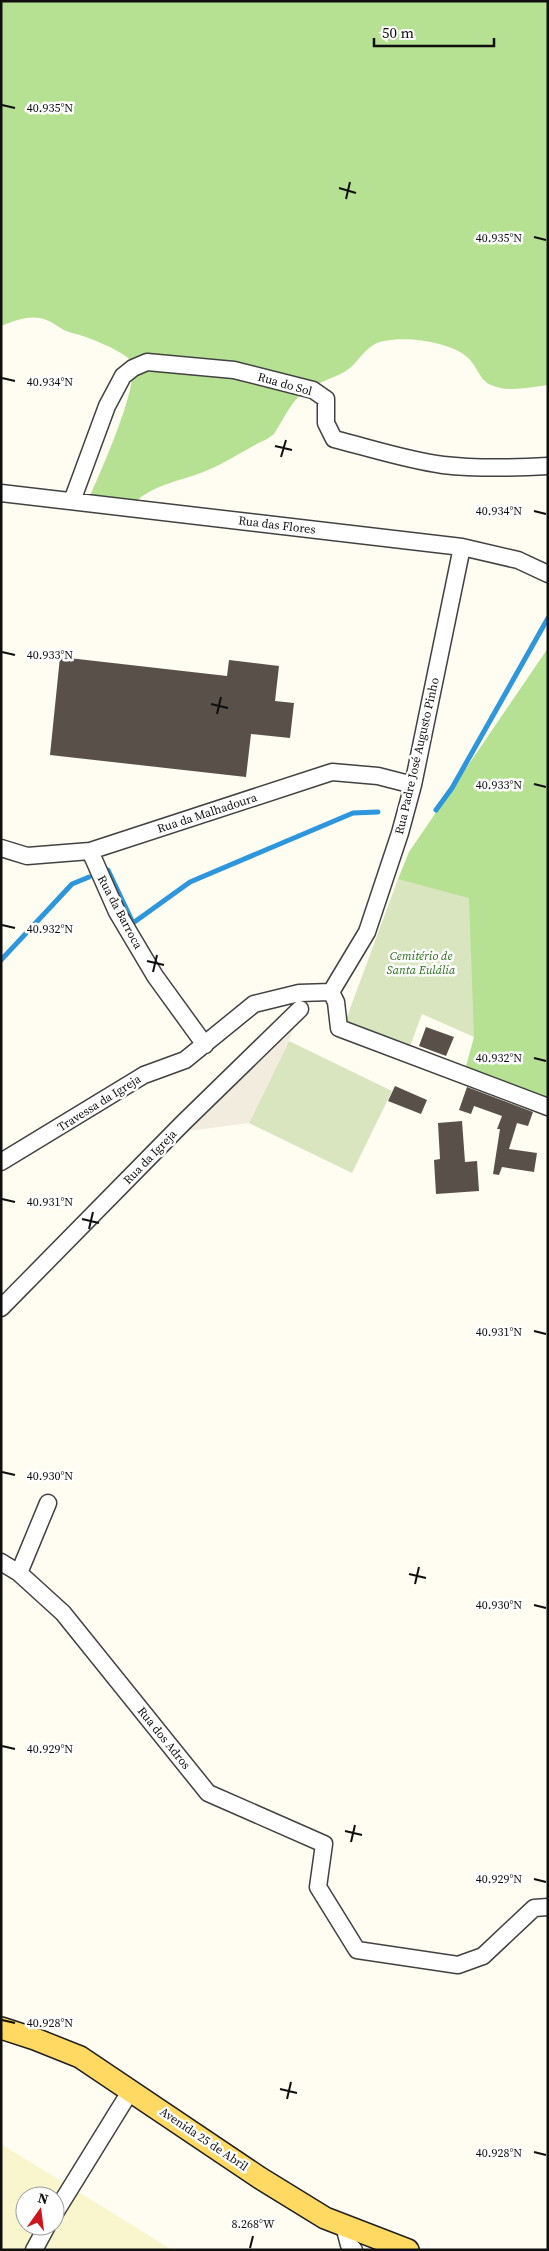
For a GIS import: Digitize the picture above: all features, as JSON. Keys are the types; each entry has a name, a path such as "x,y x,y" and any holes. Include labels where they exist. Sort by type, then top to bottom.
{"main road":[{"name":"Avenida 25 de Abril","path":"1,2028 80,2057 260,2178 325,2218 408,2250"}],"street":[{"name":"Rua do Sol","path":"72,501 107,406 123,376 133,368 147,362 234,370 313,390 326,398 326,422 334,439 386,453 443,465 504,469 548,466"},
{"name":"Rua das Flores","path":"1,493 462,547 518,560 548,574"},
{"name":"Rua Padre José Augusto Pinho","path":"331,992 367,932 400,833 413,785 462,547"},
{"name":"Rua da Malhadoura","path":"1,848 27,856 90,851 332,772 378,776 413,785"},
{"name":"Rua da Barroca","path":"90,851 122,920 155,976 205,1045"},
{"name":"Travessa da Igreja","path":"1,1162 144,1075 185,1060 254,1004 299,993 331,992"},
{"path":"331,992 336,1002 339,1028 548,1106"},
{"name":"Rua da Igreja","path":"1,1308 183,1123 300,1008"},
{"path":"19,1573 48,1502"},
{"name":"Rua dos Adros","path":"1,1562 19,1573 63,1613 208,1793 324,1844 318,1887 357,1950 458,1965 483,1956 534,1908 548,1907"},
{"path":"65,2197 131,2090"},
{"path":"344,2226 349,2245 354,2250"},
{"path":"34,2250 42,2236"}],"shaded area":[{"path":"300,1009 289,1041 249,1123 173,1133"},
{"path":"1,2144 172,2250 1,2250"}],"green space":[{"path":"1,1 548,1 548,385 505,389 487,383 467,357 459,351 436,343 422,341 385,341 371,346 350,368 305,391 292,405 274,434 223,463 199,474 151,491 134,503 90,496 119,426 131,385 133,370 130,360 119,352 94,340 66,331 43,319 25,318 1,326"},
{"path":"548,648 548,1101 465,1070 474,1037 398,879 409,852"},
{"name":"Cemitério de Santa Eulália","path":"398,879 469,898 474,1037 422,1014 409,1049 344,1025"},
{"path":"289,1041 392,1091 352,1173 249,1123"}],"building":[{"path":"60,657 227,676 229,660 279,666 275,701 294,703 290,738 251,734 246,777 50,755"},
{"path":"426,1027 454,1037 446,1056 419,1046"},
{"path":"395,1086 427,1100 421,1114 388,1101"},
{"path":"467,1087 533,1112 528,1126 517,1123 509,1149 537,1153 534,1172 502,1167 499,1175 493,1174 500,1129 497,1129 502,1116 474,1106 471,1114 459,1110"},
{"path":"462,1121 465,1162 477,1161 479,1191 436,1194 434,1160 440,1159 438,1123"}],"waterway":[{"path":"436,810 452,788 548,618"},
{"path":"108,870 133,923 190,882 353,813 378,812"},
{"path":"1,960 72,884 89,877"}]}
